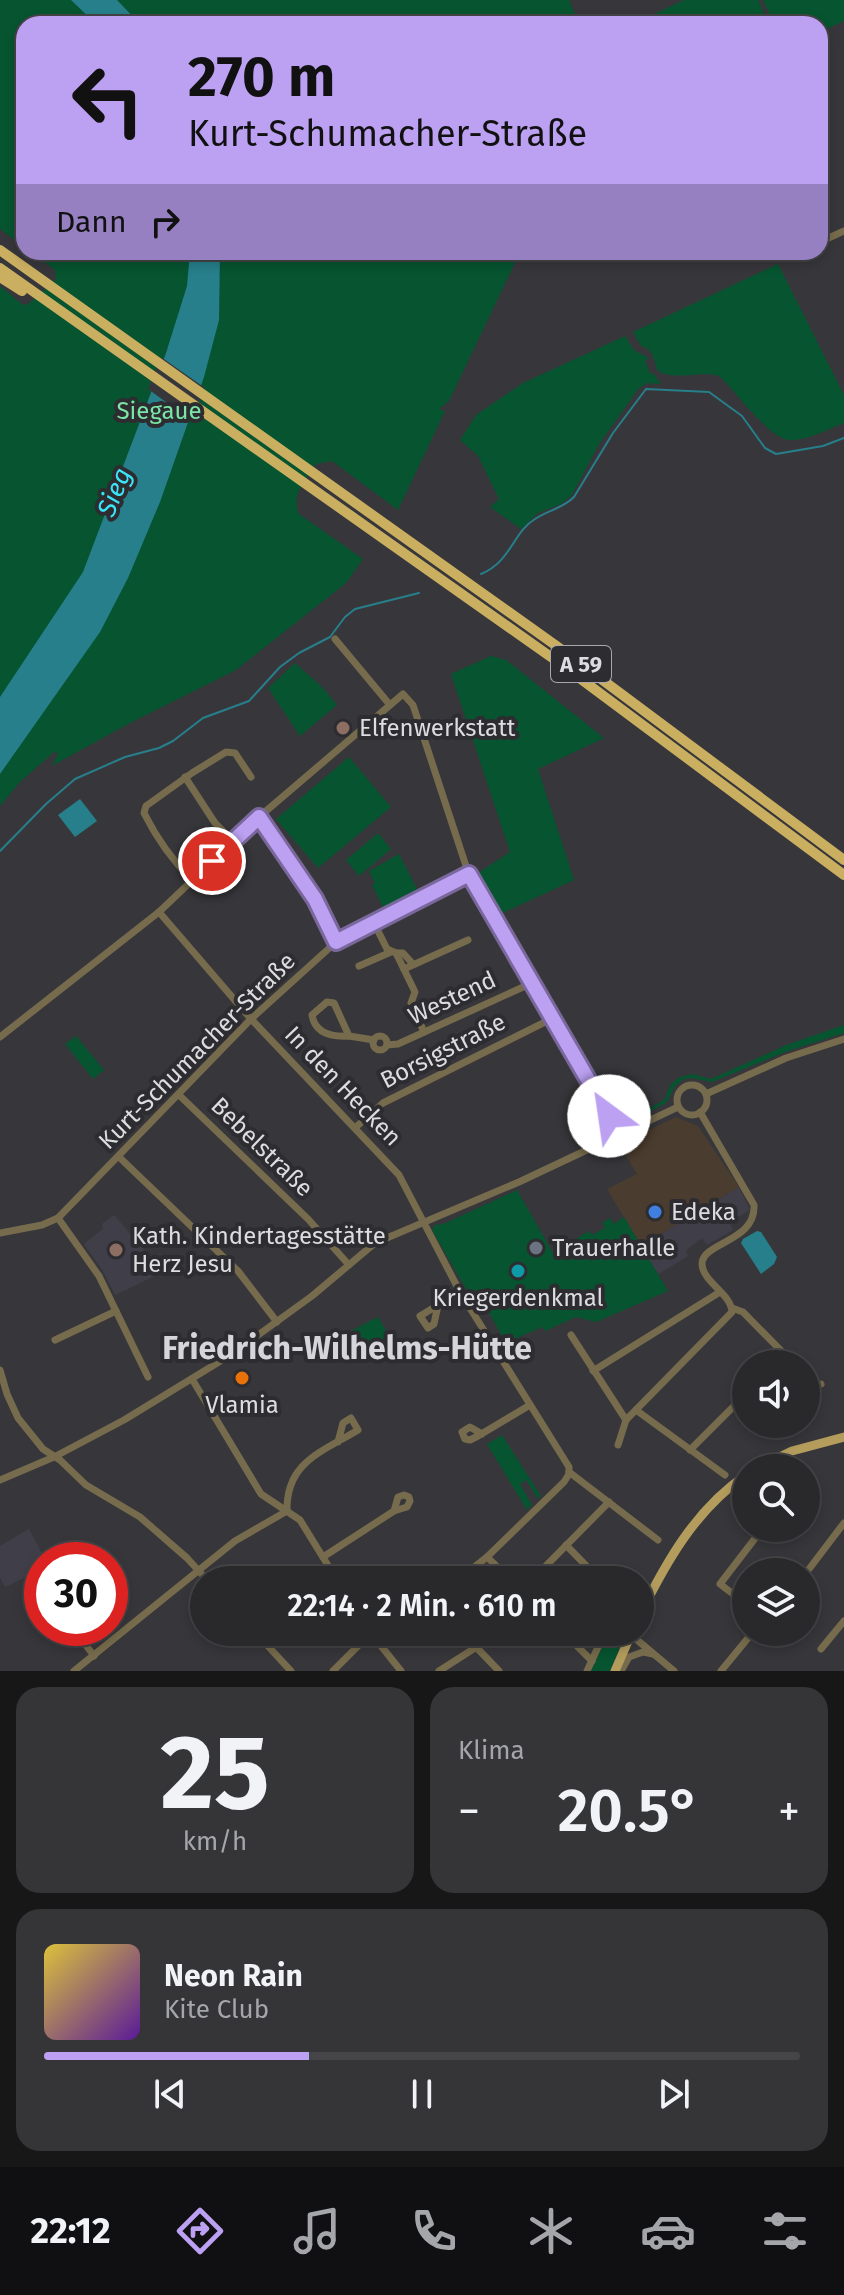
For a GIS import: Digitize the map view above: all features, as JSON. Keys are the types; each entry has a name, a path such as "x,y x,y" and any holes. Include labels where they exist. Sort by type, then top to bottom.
{"highway":[{"name":"A 59","path":"0,250 649,713 844,860"},
{"path":"0,268 36,297"},
{"path":"0,277 36,297"},
{"name":"A 59","path":"36,297 79,324 558,662 844,875"}],"main road":[{"path":"786,1454 844,1437"},
{"path":"654,1591 689,1530 732,1486"},
{"path":"615,1671 626,1646"}],"street":[{"path":"335,639 390,705"},
{"path":"0,1037 159,912 259,817 403,694 413,705 469,874 620,1135"},
{"path":"192,880 177,865 144,812 148,804 229,751 235,753 251,777"},
{"path":"185,777 215,823 233,841"},
{"path":"259,817 315,899 336,942"},
{"name":"Kurt-Schumacher-Straße","path":"0,1233 33,1227 58,1218 251,1019 336,942 469,874"},
{"name":"In den Hecken","path":"159,912 251,1019 399,1175 460,1292 569,1469"},
{"path":"374,923 387,949 403,953 413,964"},
{"path":"404,969 468,940"},
{"path":"359,966 394,952"},
{"path":"394,952 415,992 411,1003 424,1032"},
{"name":"Westend","path":"349,1036 374,1040 383,1037 387,1045 398,1044 532,983"},
{"path":"334,1003 349,1036 323,1032 314,1024 312,1015 324,1004 334,1003"},
{"name":"Borsigstraße","path":"356,1127 383,1103 553,1018"},
{"path":"706,1094 786,1058 844,1039"},
{"path":"697,1085 706,1094 706,1104 700,1112 685,1114 678,1107 677,1095 685,1086 697,1085"},
{"name":"Bebelstraße","path":"179,1095 319,1230 349,1265"},
{"path":"0,1480 54,1457 136,1414 192,1379 277,1322 375,1243 519,1182 678,1107"},
{"path":"700,1112 754,1205 754,1217 748,1228 708,1253 703,1267 732,1308 743,1312 780,1350"},
{"path":"119,1157 238,1271 277,1322"},
{"path":"58,1218 99,1276 148,1377"},
{"path":"438,1305 460,1292"},
{"path":"593,1371 720,1292"},
{"path":"618,1445 626,1420 727,1319 732,1308"},
{"path":"55,1340 116,1311"},
{"path":"571,1335 626,1420"},
{"path":"0,1370 18,1418 43,1449 86,1485 140,1517 194,1566"},
{"path":"192,1379 261,1494 300,1520 328,1566"},
{"path":"482,1434 530,1405"},
{"path":"690,1450 732,1408"},
{"path":"636,1410 725,1475"},
{"path":"287,1511 291,1483 298,1468 338,1442"},
{"path":"476,1566 564,1482 569,1469 658,1540"},
{"path":"546,1566 609,1502"},
{"path":"205,1566 246,1533 287,1511"},
{"path":"323,1557 394,1511"},
{"path":"817,1558 844,1523"},
{"path":"738,1542 746,1548"},
{"path":"739,1558 751,1542"},
{"path":"566,1545 586,1566"},
{"path":"487,1557 496,1566"},
{"path":"732,1567 720,1584 732,1593"},
{"path":"74,1671 190,1578"},
{"path":"821,1649 844,1621"},
{"path":"86,1646 94,1656"},
{"path":"268,1646 291,1671"},
{"path":"333,1671 357,1646"},
{"path":"382,1646 401,1671"},
{"path":"439,1671 480,1646"},
{"path":"577,1646 592,1661"},
{"path":"587,1671 599,1646"},
{"path":"646,1646 674,1671"},
{"path":"721,1671 742,1646"},
{"path":"477,1648 499,1671"},
{"path":"621,1671 629,1657 636,1654 649,1653 659,1657"}],"shaded area":[{"path":"676,1117 698,1126 739,1187 641,1246 607,1189 637,1174 619,1144"},
{"path":"739,1187 750,1210 729,1222 733,1230 707,1245 703,1239 699,1240 686,1251 688,1256 658,1274 641,1246"},
{"name":"Kath. Kindertagesstätte Herz Jesu","path":"114,1215 163,1272 115,1295 84,1244 103,1229 102,1224"},
{"path":"29,1529 36,1542 24,1542 24,1578 5,1587 0,1577 0,1546"}],"green space":[{"path":"0,0 569,0 576,16 16,16 16,241 0,229"},
{"path":"684,0 758,0 765,16 650,16"},
{"path":"763,0 844,0 844,21 828,28 828,16 770,16"},
{"name":"Siegaue","path":"42,260 516,260 449,401 439,409 445,411 398,510 332,461 316,464 300,488 297,500 299,514 363,559 346,583 236,670 52,766 58,753 54,752 20,782 0,806 0,286 27,305 56,279 55,270"},
{"path":"778,264 844,395 844,423 796,440 781,437 772,431 719,376 679,376 657,370 651,352 641,346 633,332"},
{"path":"625,336 634,350 649,358 645,361 650,373 661,384 648,383 639,388 599,444 572,495 561,504 538,513 521,529 490,507 499,499 478,456 460,440 476,415 523,383"},
{"path":"491,656 506,660 604,738 538,769 574,880 498,915 475,875 510,852 451,674"},
{"path":"295,663 337,705 300,736 268,688"},
{"path":"349,757 391,807 318,868 276,819"},
{"path":"378,833 391,849 359,876 346,860"},
{"path":"399,854 419,893 385,911 372,885 375,883 369,871"},
{"path":"844,1025 844,1033 788,1051 712,1082 684,1079 675,1086 666,1103 623,1125 618,1121 624,1122 664,1100 671,1084 680,1077 692,1074 711,1079 786,1045"},
{"path":"76,1036 104,1070 93,1079 65,1044"},
{"path":"517,1190 553,1253 589,1231 592,1235 605,1228 602,1223 610,1218 614,1224 624,1217 668,1291 596,1322 576,1317 545,1331 542,1327 501,1345 504,1340 490,1313 469,1294 432,1230 436,1224 441,1225"},
{"path":"378,1317 391,1339 361,1355 349,1332"},
{"path":"502,1435 541,1496 538,1499 526,1480 520,1484 532,1505 527,1510 487,1444"},
{"path":"603,1646 620,1646 610,1671 591,1671"}],"water":[{"path":"71,0 117,0 132,16 88,16"},
{"name":"Sieg","path":"189,260 220,260 219,320 204,377 160,502 128,578 100,632 0,774 0,697 83,572 166,353 187,286"},
{"path":"80,799 97,821 75,837 58,815"},
{"path":"757,1231 761,1232 777,1257 774,1264 761,1274 741,1243"}],"pier":[{"path":"161,357 205,388 192,421 148,389"}],"waterway":[{"path":"481,574 499,562 528,525 574,497 613,433 646,389 709,392 742,416 765,448 776,454 823,446 844,438"},
{"path":"0,851 75,779 125,757 159,748 203,718 249,701 280,667 330,637 355,609 419,593"}],"place":[{"name":"Elfenwerkstatt","path":"343,728"},
{"name":"Edeka","path":"655,1212"},
{"name":"Trauerhalle","path":"536,1248"},
{"name":"Kath. Kindertagesstätte Herz Jesu","path":"116,1250"},
{"name":"Kriegerdenkmal","path":"518,1271"},
{"name":"Vlamia","path":"242,1378"}],"district":[{"name":"Friedrich-Wilhelms-Hütte","path":"347,1348"}],"route":[{"path":"212,861 259,817 315,899 336,942 469,874 609,1116"}]}
